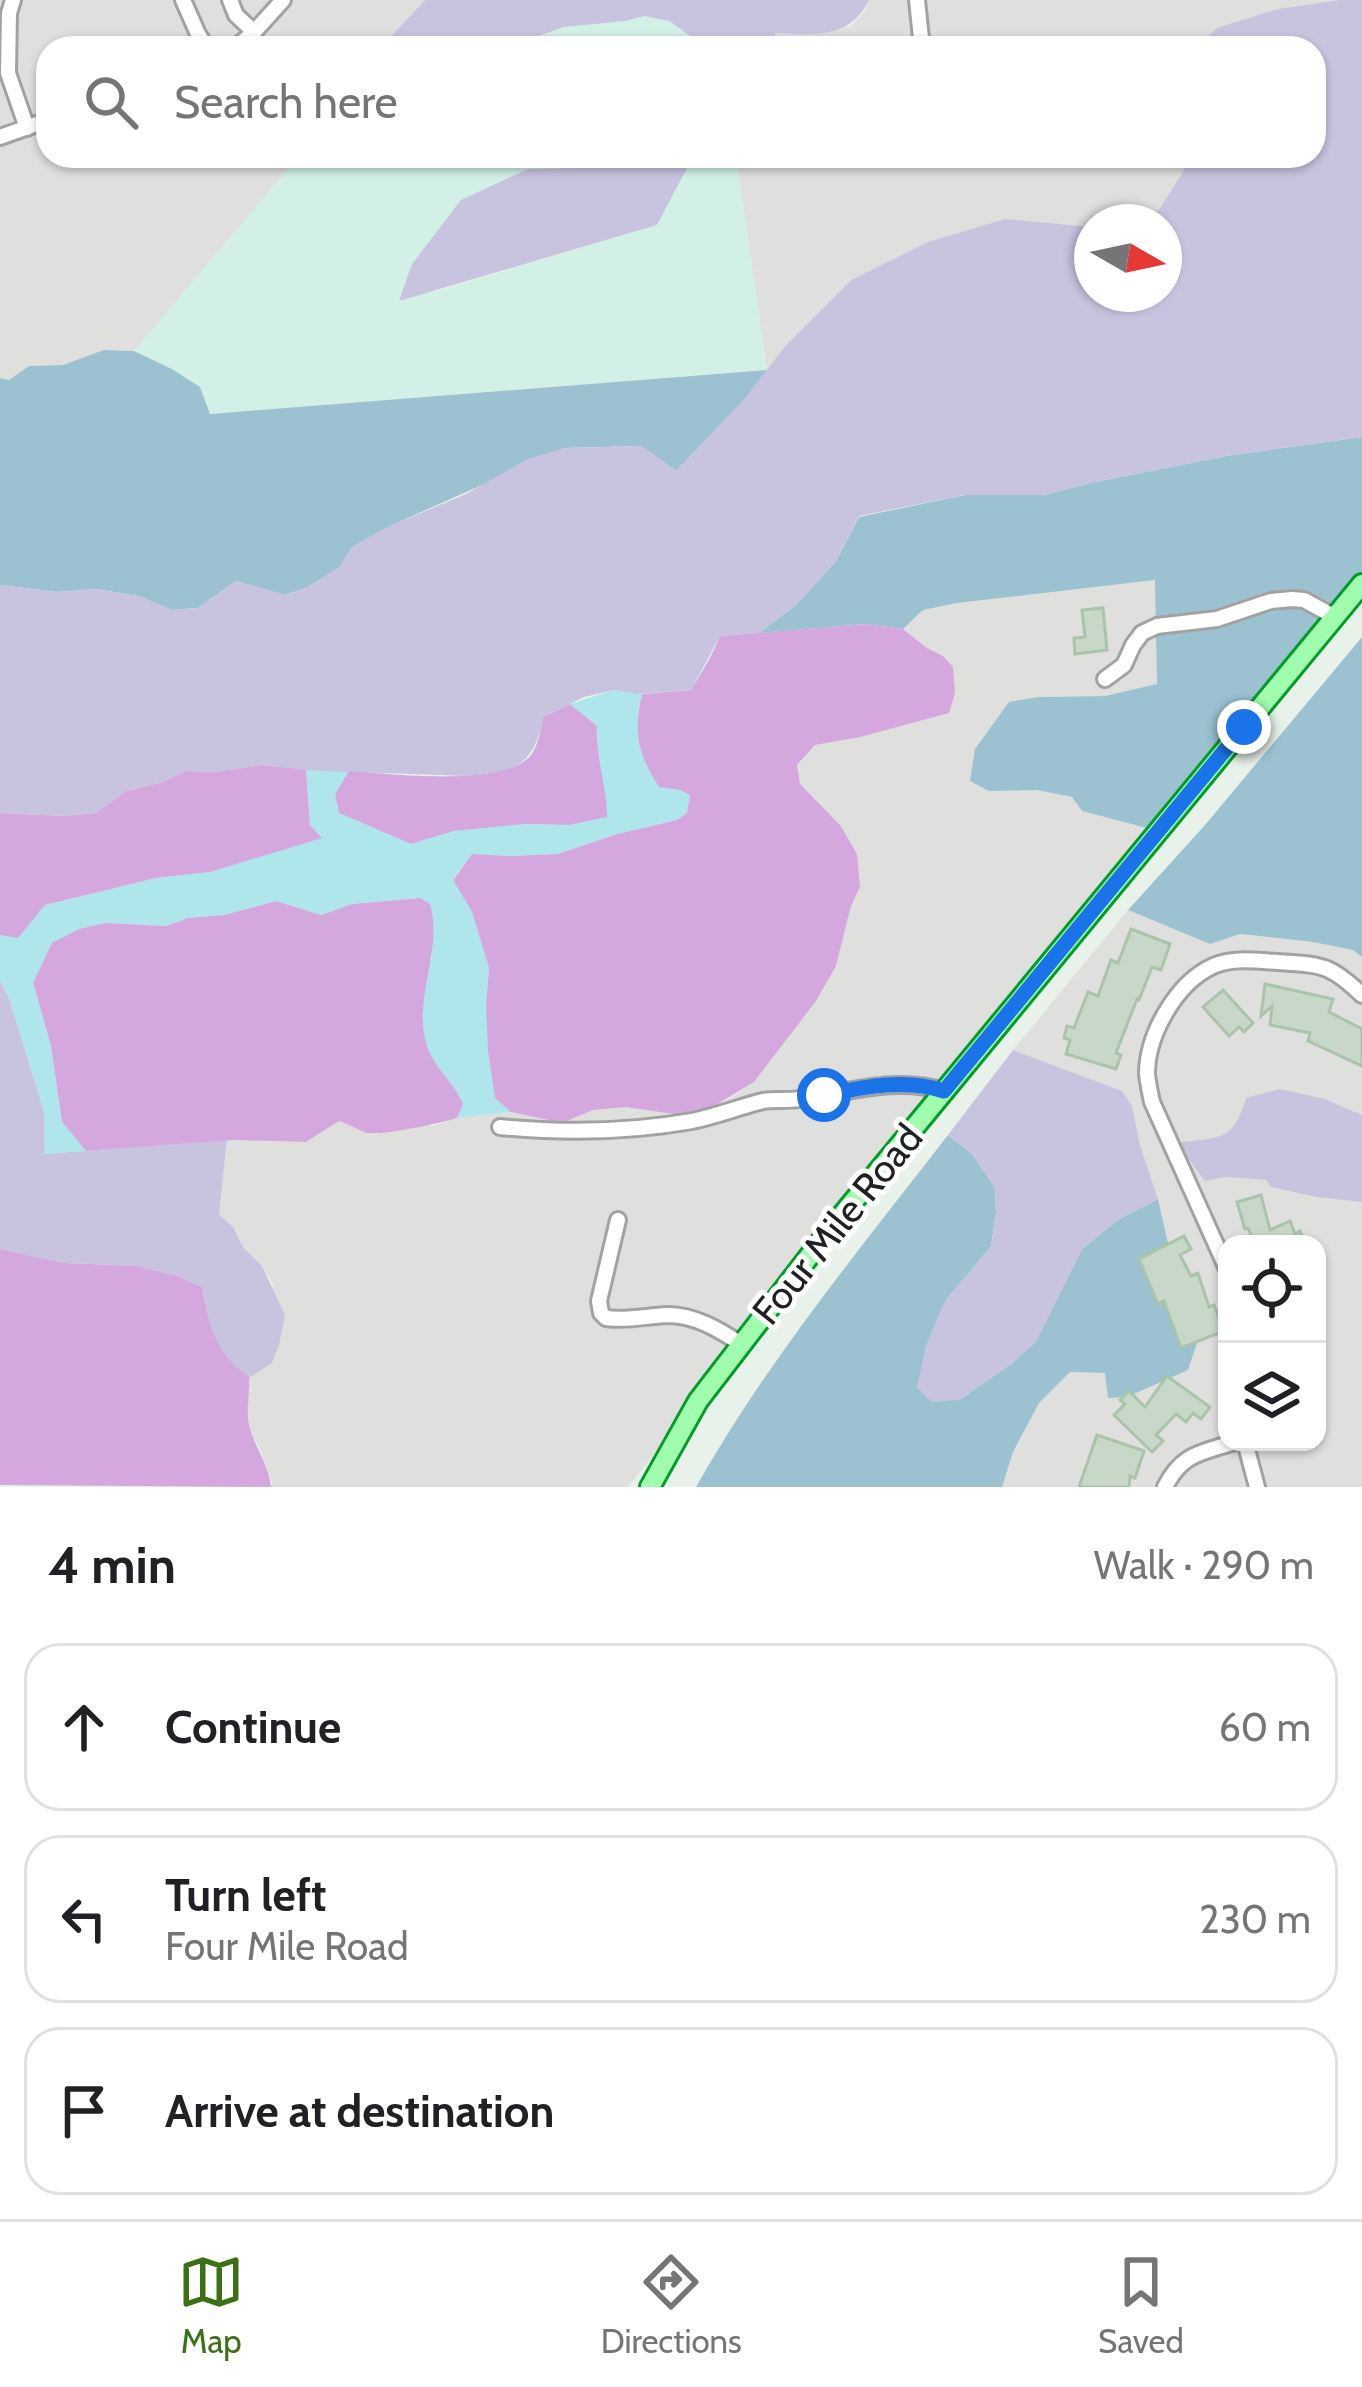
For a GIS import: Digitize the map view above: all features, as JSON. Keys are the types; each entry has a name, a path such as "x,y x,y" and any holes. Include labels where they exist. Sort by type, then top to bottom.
{"main road":[{"name":"Four Mile Road","path":"650,1487 698,1402 824,1237 1362,584"}],"street":[{"path":"13,0 8,73 27,128"},
{"path":"183,0 199,36"},
{"path":"230,0 236,15 254,32"},
{"path":"249,36 283,0"},
{"path":"916,0 920,36"},
{"path":"0,137 36,125"},
{"path":"1105,679 1124,665 1142,633 1157,626 1217,619 1292,599 1304,600 1334,617"},
{"path":"1218,1249 1152,1102 1147,1075 1159,1024 1200,974 1216,964 1244,960 1317,964 1342,976 1362,995"},
{"path":"500,1127 567,1131 663,1125 765,1100 797,1100 895,1084 944,1091"},
{"path":"618,1220 599,1301 601,1313 622,1320 687,1317 741,1344"},
{"path":"1165,1487 1175,1468 1218,1448"},
{"path":"1247,1451 1257,1487"}],"shaded area":[{"path":"0,0 425,0 391,36 36,36 36,168 289,168 134,351 104,350 63,365 29,366 9,380 0,378"},
{"path":"425,0 869,0 852,22 817,34 690,36 669,21 644,16 564,27 538,36 391,36"},
{"path":"869,0 1339,0 1279,9 1217,28 1209,36 775,36 850,27"},
{"path":"1362,0 1362,437 1226,456 1044,495 965,495 859,516 836,561 796,605 759,633 720,636 691,690 637,694 614,690 584,697 543,717 534,747 509,769 466,776 262,765 185,771 126,791 96,813 0,813 0,585 57,592 95,589 138,596 172,610 198,608 236,581 286,595 340,567 352,547 528,459 565,448 641,446 676,471 745,399 785,346 851,280 928,242 1005,219 1074,225 1074,312 1182,312 1182,204 1163,204 1185,168 1326,168 1326,36 1209,36 1217,28 1278,9"},
{"path":"644,16 669,21 690,36 538,36 564,27"},
{"path":"289,168 608,168 528,169 461,201 439,231 435,292 657,225 686,168 738,168 767,370 209,414 172,369 134,351"},
{"path":"687,168 657,225 399,301 412,264 461,200 528,169"},
{"path":"738,168 1185,168 1163,204 1074,204 1074,226 851,280 767,370"},
{"path":"104,350 134,351 172,369 200,387 210,414 767,370 676,471 641,446 565,448 390,526 352,547 340,567 306,588 285,595 236,581 198,608 172,610 138,596 96,589 57,592 0,585 0,378 9,380 29,366 63,365"},
{"path":"1362,437 1362,572 1150,829 1082,811 1072,797 1037,790 989,791 970,781 975,749 1009,702 1105,696 1157,684 1155,580 957,603 923,610 903,629 866,624 759,633 796,605 836,561 859,517 965,495 1044,495 1226,456"},
{"path":"1156,580 1157,685 1105,696 1038,697 989,791 1037,790 1072,797 1082,811 1150,829 628,1487 271,1487 246,1413 249,1377 272,1362 273,1284 219,1214 227,1140 306,1142 339,1121 372,1135 511,1112 562,1123 593,1110 626,1106 687,1116 737,1094 754,1082 816,1001 836,966 860,887 840,825 800,784 797,766 815,745 949,712 943,656 903,629 923,610 957,603"},
{"path":"866,624 903,629 943,656 953,667 955,693 949,713 815,745 797,765 800,784 840,825 857,854 860,887 836,966 816,1001 754,1082 711,1108 687,1116 626,1107 593,1110 562,1123 511,1112 495,1098 488,1050 489,968 472,912 453,880 472,854 558,854 677,820 687,813 690,795 659,787 646,764 638,731 642,694 691,690 720,636"},
{"path":"1362,637 1362,957 1353,950 1313,942 1240,934 1210,944 1128,910 1205,825"},
{"path":"614,690 642,694 638,712 680,790 690,795 687,813 677,820 558,854 472,854 453,879 472,912 489,968 486,1005 495,1098 511,1112 457,1118 462,1104 431,1060 423,1035 423,986 432,956 419,898 352,904 321,915 276,901 166,926 105,923 79,929 33,984 51,1046 62,1122 86,1151 45,1154 44,1112 0,981 0,935 18,937 45,905 156,878 210,872 320,838 310,825 306,770 349,771 335,794 339,813 411,844 454,831 569,825 596,746 597,726 570,704"},
{"path":"570,704 597,726 607,817 569,825 454,831 411,844 339,813 335,794 349,771 467,776 511,768 533,752 543,717"},
{"path":"262,765 306,770 310,825 322,838 210,872 156,878 45,905 18,938 0,935 0,813 96,813 126,791 185,771"},
{"path":"420,898 430,904 433,921 423,1004 425,1039 463,1104 457,1118 374,1133 339,1121 306,1142 233,1140 86,1151 62,1122 51,1046 33,983 52,943 105,923 166,926 276,901 321,915 352,904"},
{"path":"1128,910 1210,944 1239,934 1313,942 1353,950 1362,957 1362,1115 1325,1099 1240,1121 1224,1137 1182,1142 1205,1181 1226,1177 1266,1180 1271,1187 1362,1202 1362,1487 1002,1487 1013,1452 1039,1403 1070,1372 1105,1373 1127,1397 1188,1370 1158,1199 1132,1106 1122,1091 1013,1050"},
{"path":"0,981 44,1112 45,1154 227,1140 219,1214 262,1266 285,1315 272,1363 249,1378 237,1368 215,1338 202,1287 178,1276 138,1266 65,1263 0,1249"},
{"path":"1013,1050 1122,1091 1132,1106 1158,1199 1119,1219 1082,1249 1036,1342 959,1400 932,1402 917,1388 926,1345 945,1301 991,1247 996,1213 995,1188 973,1155 948,1135"},
{"path":"1280,1089 1325,1099 1362,1115 1362,1202 1271,1187 1266,1180 1226,1177 1205,1181 1180,1148 1182,1142 1231,1130 1246,1098"},
{"path":"948,1135 973,1155 995,1188 991,1247 945,1301 959,1400 1036,1341 1082,1249 1119,1219 1158,1199 1173,1302 1197,1343 1188,1370 1127,1397 1108,1398 1105,1373 1070,1372 1039,1403 1013,1452 1002,1487 696,1487 784,1350"},
{"path":"0,1249 65,1263 138,1266 202,1287 221,1348 249,1377 249,1423 271,1487 0,1485"}],"building":[{"path":"1103,608 1107,650 1075,654 1074,638 1085,637 1082,610"},
{"path":"1131,929 1170,944 1161,970 1152,967 1137,999 1116,1053 1121,1055 1116,1069 1066,1054 1067,1026 1074,1028 1088,992 1098,996 1111,960 1118,963"},
{"path":"1265,984 1333,999 1329,1012 1362,1029 1362,1066 1308,1041 1310,1033 1270,1025 1272,1006 1261,1016"},
{"path":"1223,990 1253,1023 1244,1032 1239,1027 1229,1036 1203,1007"},
{"path":"1261,1195 1270,1230 1290,1221 1295,1234 1300,1231 1302,1235 1251,1235 1237,1202"},
{"path":"1184,1236 1191,1249 1180,1255 1191,1276 1198,1273 1209,1307 1214,1305 1218,1333 1181,1348 1164,1301 1158,1304 1139,1259"},
{"path":"1167,1376 1210,1407 1201,1419 1193,1413 1186,1422 1176,1414 1156,1435 1163,1441 1152,1452 1114,1415 1129,1391 1145,1407"},
{"path":"1097,1435 1144,1451 1129,1487 1079,1487"}],"route":[{"path":"824,1095 895,1084 944,1091 1244,727"}]}
